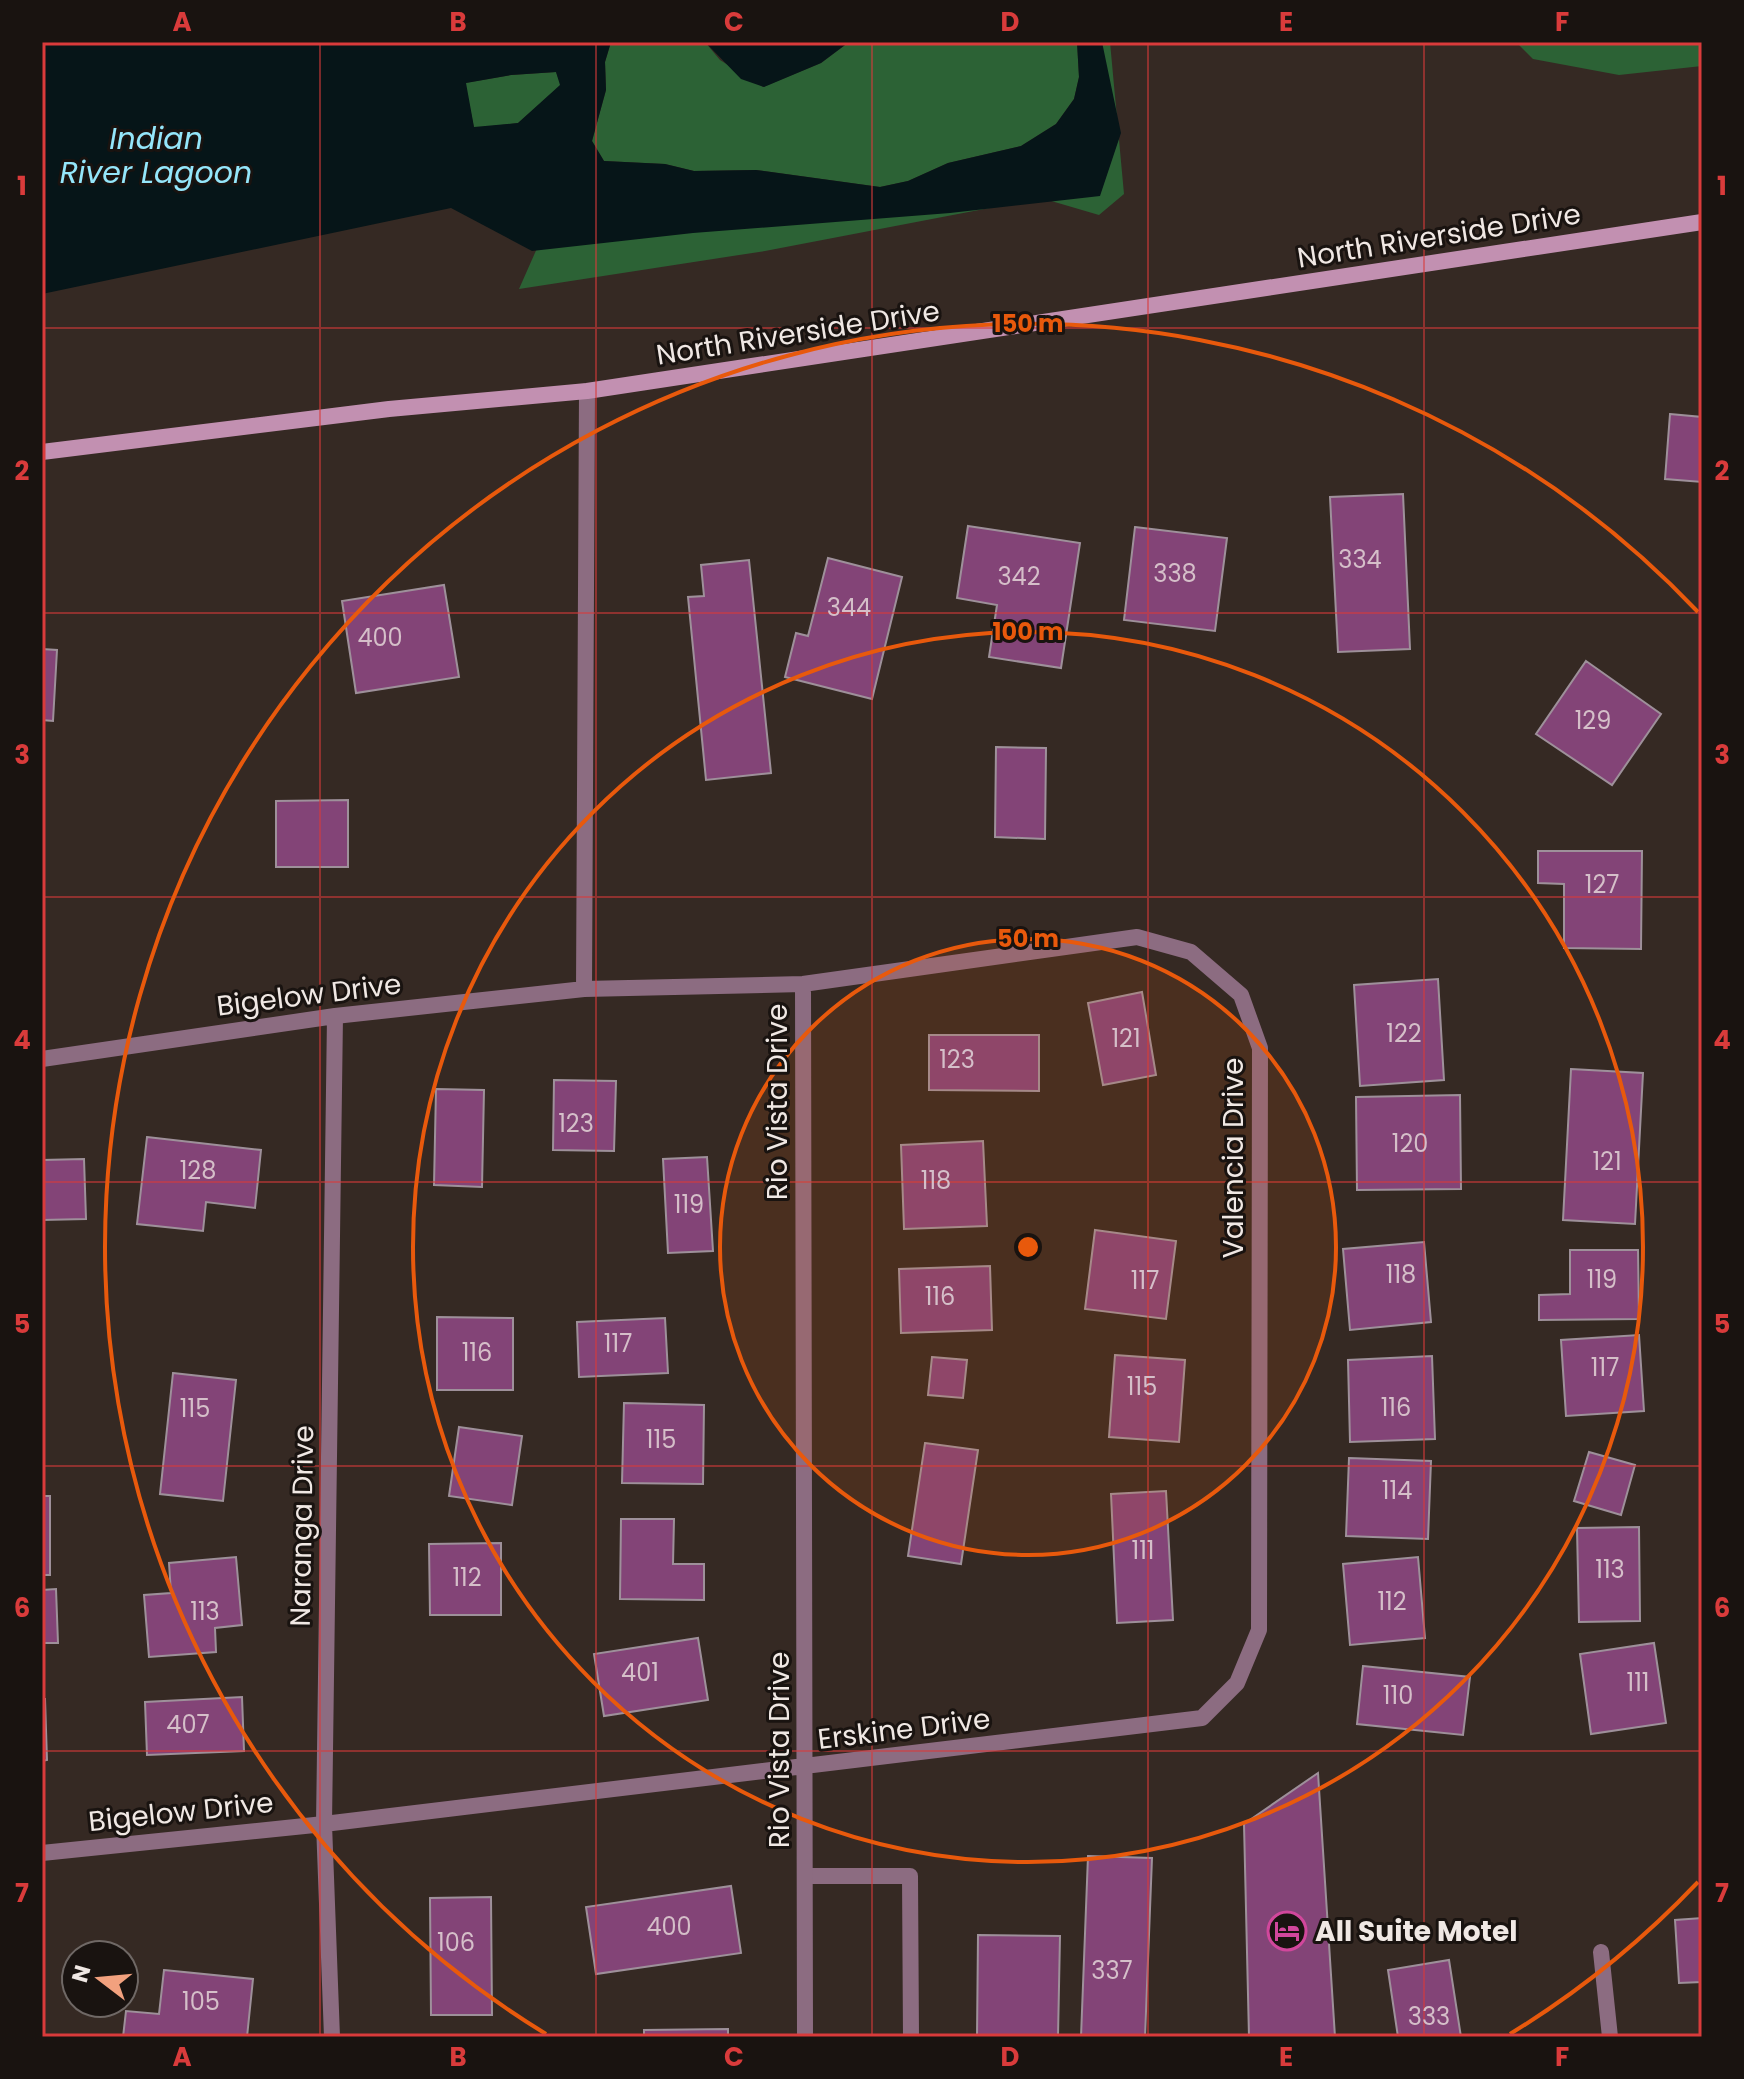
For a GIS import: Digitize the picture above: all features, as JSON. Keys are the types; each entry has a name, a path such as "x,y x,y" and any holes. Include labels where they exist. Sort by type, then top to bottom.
{"street":[{"name":"North Riverside Drive","path":"42,452 389,409 587,391 1702,222"},
{"path":"584,989 587,391"},
{"name":"Valencia Drive","path":"803,984 1137,937 1191,952 1241,995 1260,1048 1259,1630 1237,1683"},
{"name":"Rio Vista Drive","path":"584,989 803,984 805,2037"},
{"name":"Bigelow Drive","path":"42,1059 335,1016 584,989"},
{"name":"Naranga Drive","path":"332,2037 324,1824 335,1016"},
{"name":"Erskine Drive","path":"324,1824 1202,1718 1237,1683"},
{"name":"Bigelow Drive","path":"42,1853 324,1824"},
{"path":"805,1876 910,1876 911,2037"},
{"path":"1601,1952 1610,2037"}],"green space":[{"path":"611,42 705,42 720,60 763,87 821,63 849,42 1077,42 1079,77 1074,99 1056,124 1021,146 948,163 908,181 880,187 756,170 694,171 665,164 604,161 592,141 606,90 605,62"},
{"path":"1098,42 1110,42 1124,194 1099,215 1041,198 765,251 519,289 538,246 878,205 1073,135"},
{"path":"1516,42 1702,42 1702,66 1619,75 1533,59"},
{"path":"556,72 561,85 518,123 474,128 465,83 511,75"}],"water":[{"name":"Indian River Lagoon","path":"42,42 611,42 605,62 606,90 592,141 604,161 665,164 694,171 756,170 880,187 908,181 948,163 1021,146 1056,124 1074,99 1079,77 1077,42 1102,42 1121,133 1100,196 950,213 693,233 532,251 451,208 42,294","holes":["556,72 560,85 518,123 474,127 466,83 511,75"]},
{"path":"705,42 849,42 821,63 764,87 741,79"}],"building":[{"path":"1670,414 1702,417 1702,482 1665,479"},
{"path":"1403,494 1410,649 1338,652 1330,497"},
{"path":"968,526 1080,543 1061,668 989,657 997,605 957,598"},
{"path":"1135,527 1227,538 1215,631 1124,620"},
{"path":"828,558 902,577 872,699 785,677 796,633 808,636"},
{"path":"749,560 771,773 706,780 688,597 704,596 701,565"},
{"path":"444,585 459,677 356,693 342,601"},
{"path":"42,649 57,650 53,721 42,720"},
{"path":"1586,661 1661,714 1612,785 1536,734"},
{"path":"996,747 1046,748 1045,839 995,837"},
{"path":"348,800 348,867 276,867 276,801"},
{"path":"1538,851 1642,851 1641,949 1564,948 1564,884 1538,883"},
{"path":"1438,979 1444,1080 1360,1086 1354,985"},
{"path":"1142,992 1156,1075 1103,1085 1088,1003"},
{"path":"929,1035 1039,1035 1039,1091 929,1090"},
{"path":"1571,1069 1643,1073 1635,1224 1563,1220"},
{"path":"554,1080 616,1081 614,1151 553,1150"},
{"path":"436,1089 484,1090 482,1187 434,1185"},
{"path":"1460,1095 1461,1189 1357,1190 1356,1097"},
{"path":"147,1137 261,1150 255,1208 206,1202 203,1231 137,1224"},
{"path":"983,1141 987,1226 904,1229 901,1145"},
{"path":"707,1157 713,1251 668,1253 663,1159"},
{"path":"84,1159 86,1219 42,1220 42,1160"},
{"path":"1095,1230 1176,1241 1166,1319 1085,1309"},
{"path":"1424,1242 1431,1322 1350,1330 1343,1249"},
{"path":"1570,1250 1638,1250 1639,1319 1539,1320 1539,1295 1570,1294"},
{"path":"990,1266 992,1330 901,1333 899,1269"},
{"path":"437,1317 513,1318 513,1390 437,1390"},
{"path":"665,1318 668,1373 579,1377 577,1322"},
{"path":"1639,1335 1644,1411 1566,1416 1561,1340"},
{"path":"1115,1355 1185,1360 1179,1442 1109,1437"},
{"path":"1432,1356 1435,1439 1350,1442 1348,1360"},
{"path":"932,1357 967,1360 963,1398 928,1395"},
{"path":"173,1373 236,1380 223,1501 160,1494"},
{"path":"624,1403 704,1405 703,1484 622,1483"},
{"path":"459,1427 522,1436 512,1505 449,1496"},
{"path":"925,1443 978,1450 961,1564 908,1556"},
{"path":"1589,1452 1635,1465 1621,1515 1574,1501"},
{"path":"1349,1458 1431,1461 1428,1539 1346,1536"},
{"path":"1166,1491 1173,1620 1117,1623 1111,1494"},
{"path":"42,1496 50,1496 50,1575 42,1575"},
{"path":"621,1519 674,1519 673,1564 704,1564 704,1600 620,1599"},
{"path":"1639,1527 1640,1621 1579,1622 1577,1528"},
{"path":"501,1543 501,1615 430,1615 429,1544"},
{"path":"236,1557 242,1625 215,1628 216,1652 149,1657 144,1595 171,1593 169,1563"},
{"path":"1418,1557 1425,1638 1350,1645 1343,1564"},
{"path":"56,1589 58,1643 42,1643 42,1590"},
{"path":"698,1638 708,1700 604,1716 594,1654"},
{"path":"1654,1643 1666,1723 1591,1734 1580,1654"},
{"path":"1363,1666 1470,1677 1463,1735 1357,1724"},
{"path":"242,1697 244,1751 147,1755 145,1702"},
{"path":"42,1699 45,1699 47,1760 42,1761"},
{"name":"All Suite Motel","path":"1318,1773 1335,2037 1249,2037 1244,1824"},
{"path":"1088,1856 1152,1858 1145,2037 1081,2037"},
{"path":"731,1886 741,1953 596,1974 586,1907"},
{"path":"491,1897 492,2015 431,2015 430,1898"},
{"path":"1702,1918 1702,1982 1679,1983 1675,1920"},
{"path":"978,1935 1060,1936 1058,2037 977,2037"},
{"path":"1449,1960 1461,2037 1398,2037 1388,1970"},
{"path":"164,1970 253,1979 247,2037 123,2037 125,2019 140,2019 140,2012 159,2014"},
{"path":"728,2029 728,2037 644,2037 644,2030"}],"place":[{"name":"All Suite Motel","path":"1287,1931"}]}
